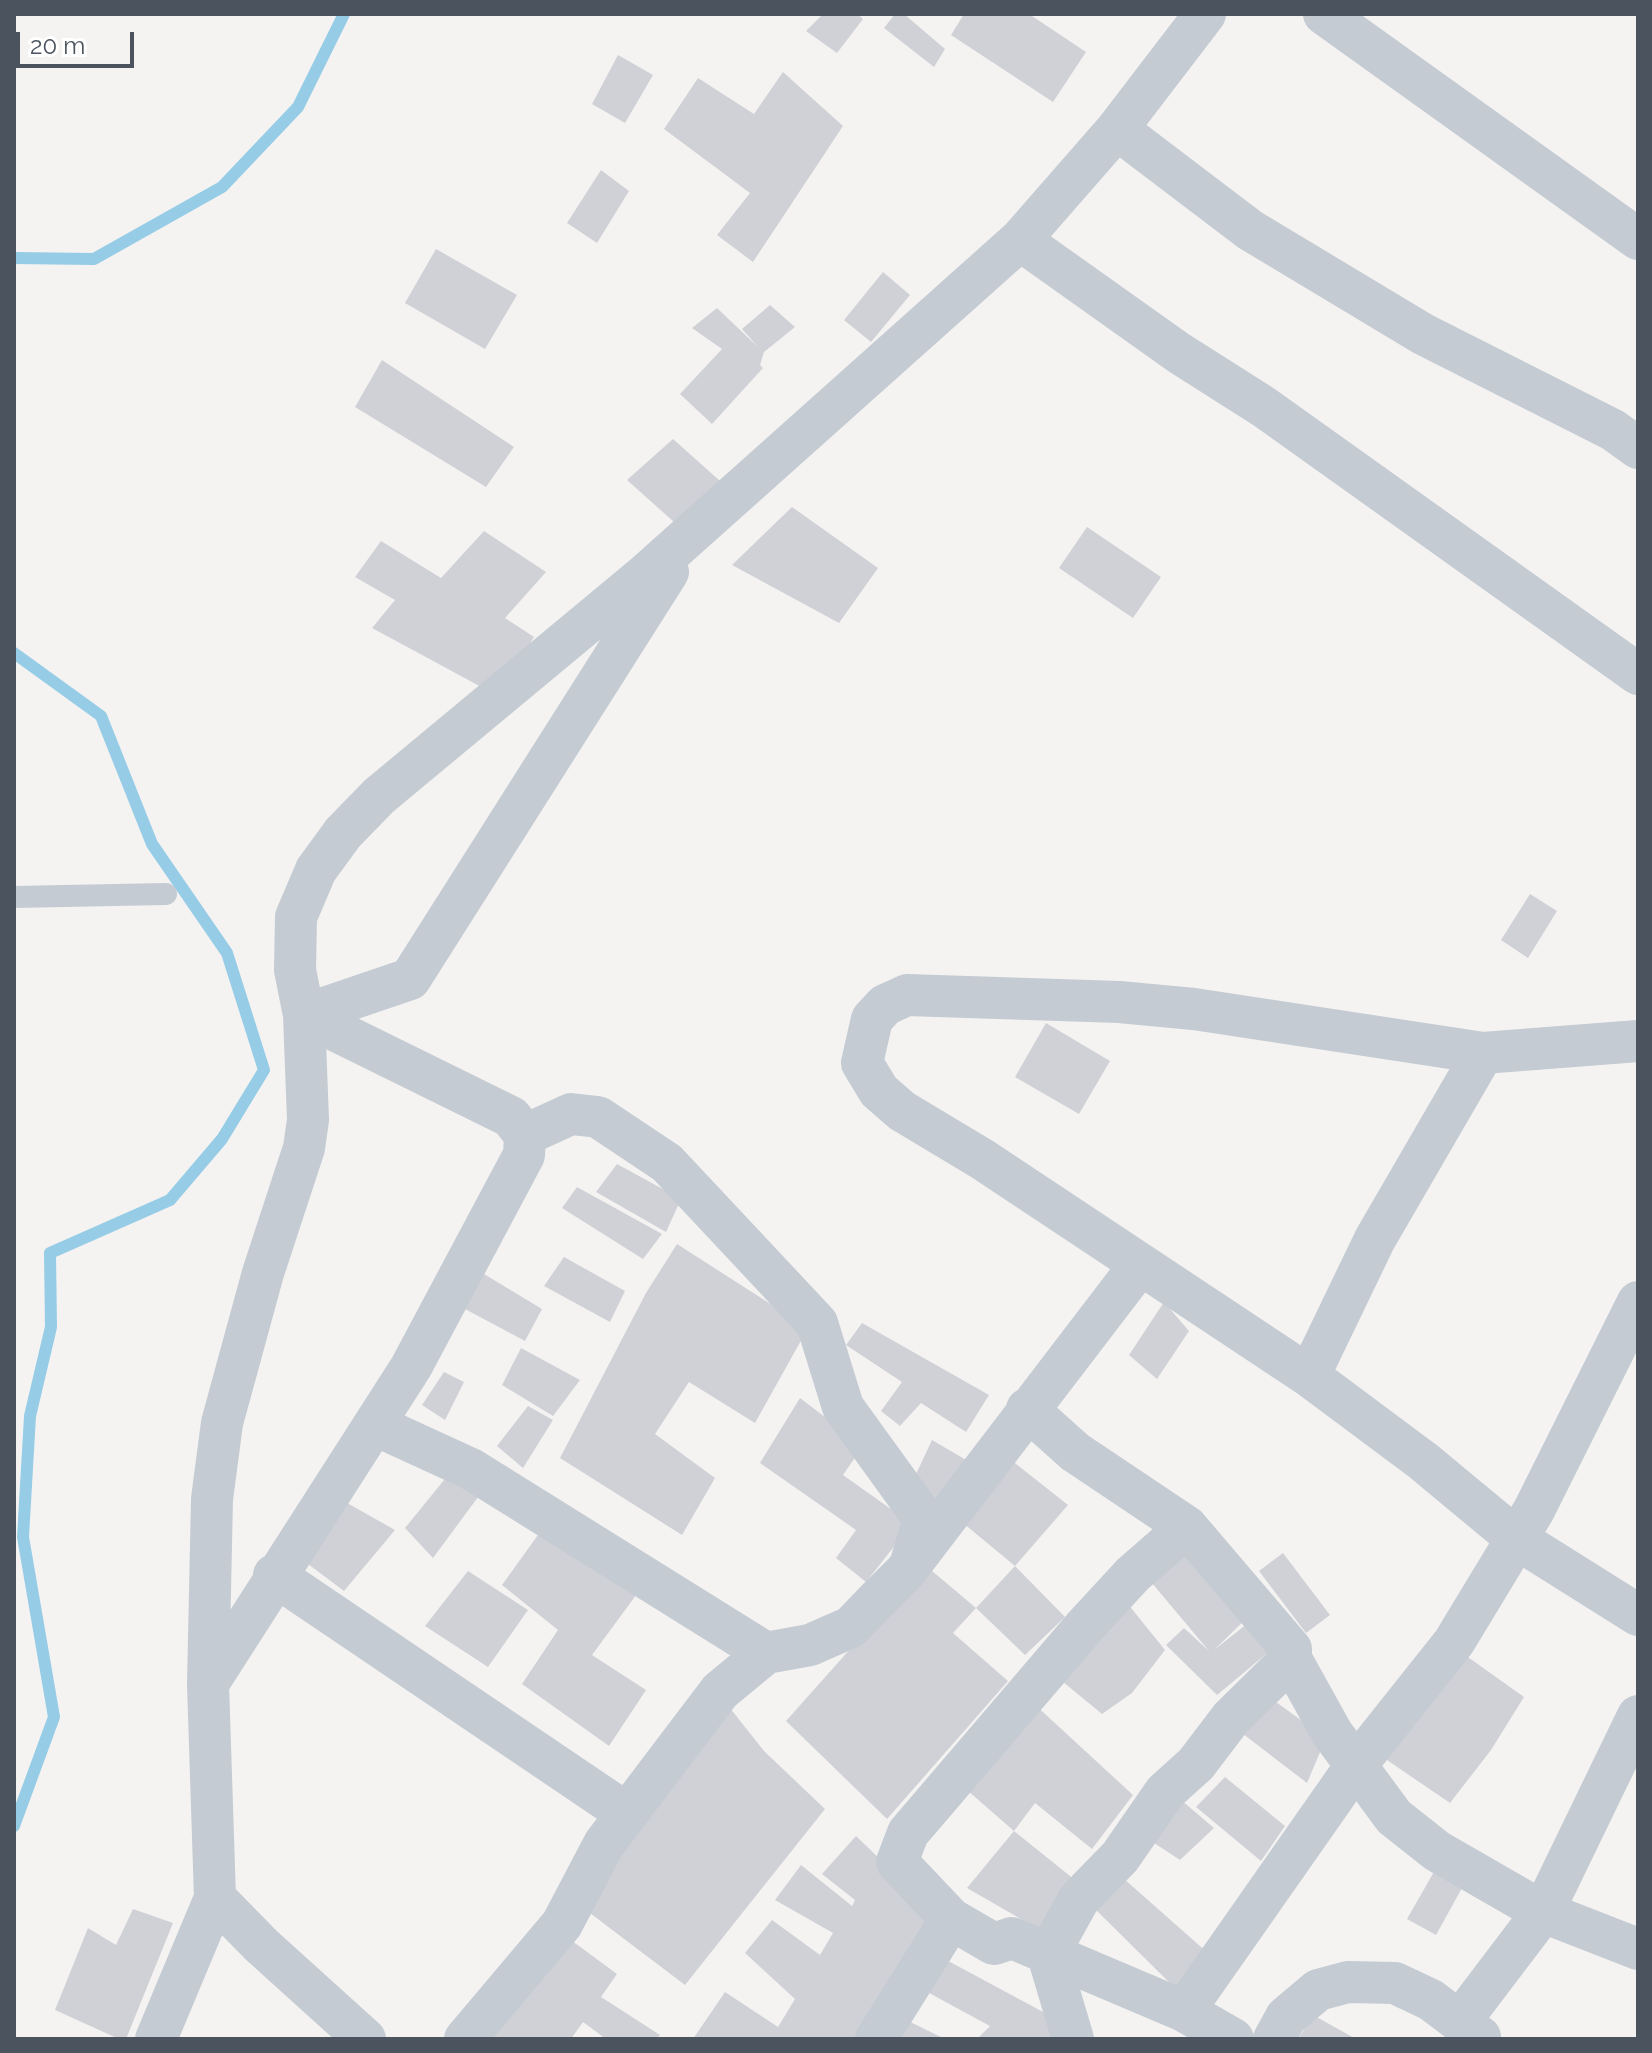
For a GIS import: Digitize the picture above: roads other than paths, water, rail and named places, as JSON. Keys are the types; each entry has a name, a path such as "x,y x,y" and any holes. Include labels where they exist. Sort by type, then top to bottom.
{"street":[{"path":"156,2039 215,1898 208,1684 212,1499 222,1423 263,1273 304,1148 308,1120 304,1015 295,970 296,917 316,870 343,833 379,796 645,575 1020,240 1117,129 1205,14"},
{"path":"1324,14 1632,223"},
{"path":"1117,129 1250,230 1423,334 1613,430 1638,448"},
{"path":"1020,240 1179,353 1264,407 1638,674"},
{"path":"304,1015 410,979 668,572"},
{"path":"1638,1041 1483,1053 1194,1009 1119,1002 907,995 885,1005 872,1019 862,1063 879,1091 902,1111 982,1159 1309,1376 1423,1461 1517,1539 1638,1615"},
{"path":"208,1684 274,1575 411,1367 524,1155 525,1135 511,1117 304,1015"},
{"path":"1309,1376 1375,1239 1483,1053"},
{"path":"525,1135 571,1114 598,1117 624,1132 667,1163 817,1323 843,1407 924,1519 912,1560"},
{"path":"465,2039 562,1924 592,1865 626,1813 720,1691 766,1653 810,1645 851,1627 912,1560 1139,1266"},
{"path":"1184,2011 1357,1764 1454,1642 1517,1539 1573,1437 1638,1302"},
{"path":"1027,1409 1075,1452 1187,1527 1291,1649 1291,1659 1332,1733 1394,1817 1437,1851 1543,1912 1638,1949"},
{"path":"375,1425 471,1469 766,1653"},
{"path":"1187,1527 1133,1574 1085,1626 908,1833 897,1862 951,1919 994,1944 1012,1938 1184,2011 1233,2039"},
{"path":"274,1575 626,1813"},
{"path":"1073,2039 1048,1955 1079,1899 1120,1857 1165,1792 1196,1764 1231,1718 1291,1659"},
{"path":"1274,2039 1286,2017 1318,1990 1348,1982 1395,1983 1431,2000 1472,2030 1543,1912 1633,1736"},
{"path":"215,1898 261,1945 365,2039"},
{"path":"876,2039 951,1919"}],"lane":[{"path":"14,897 166,894"}],"waterway":[{"path":"14,258 94,259 222,187 298,107 344,14"},
{"path":"14,653 101,716 152,844 227,953 264,1070 222,1139 170,1200 50,1253 51,1327 30,1416 23,1537 54,1717 14,1826"}]}
